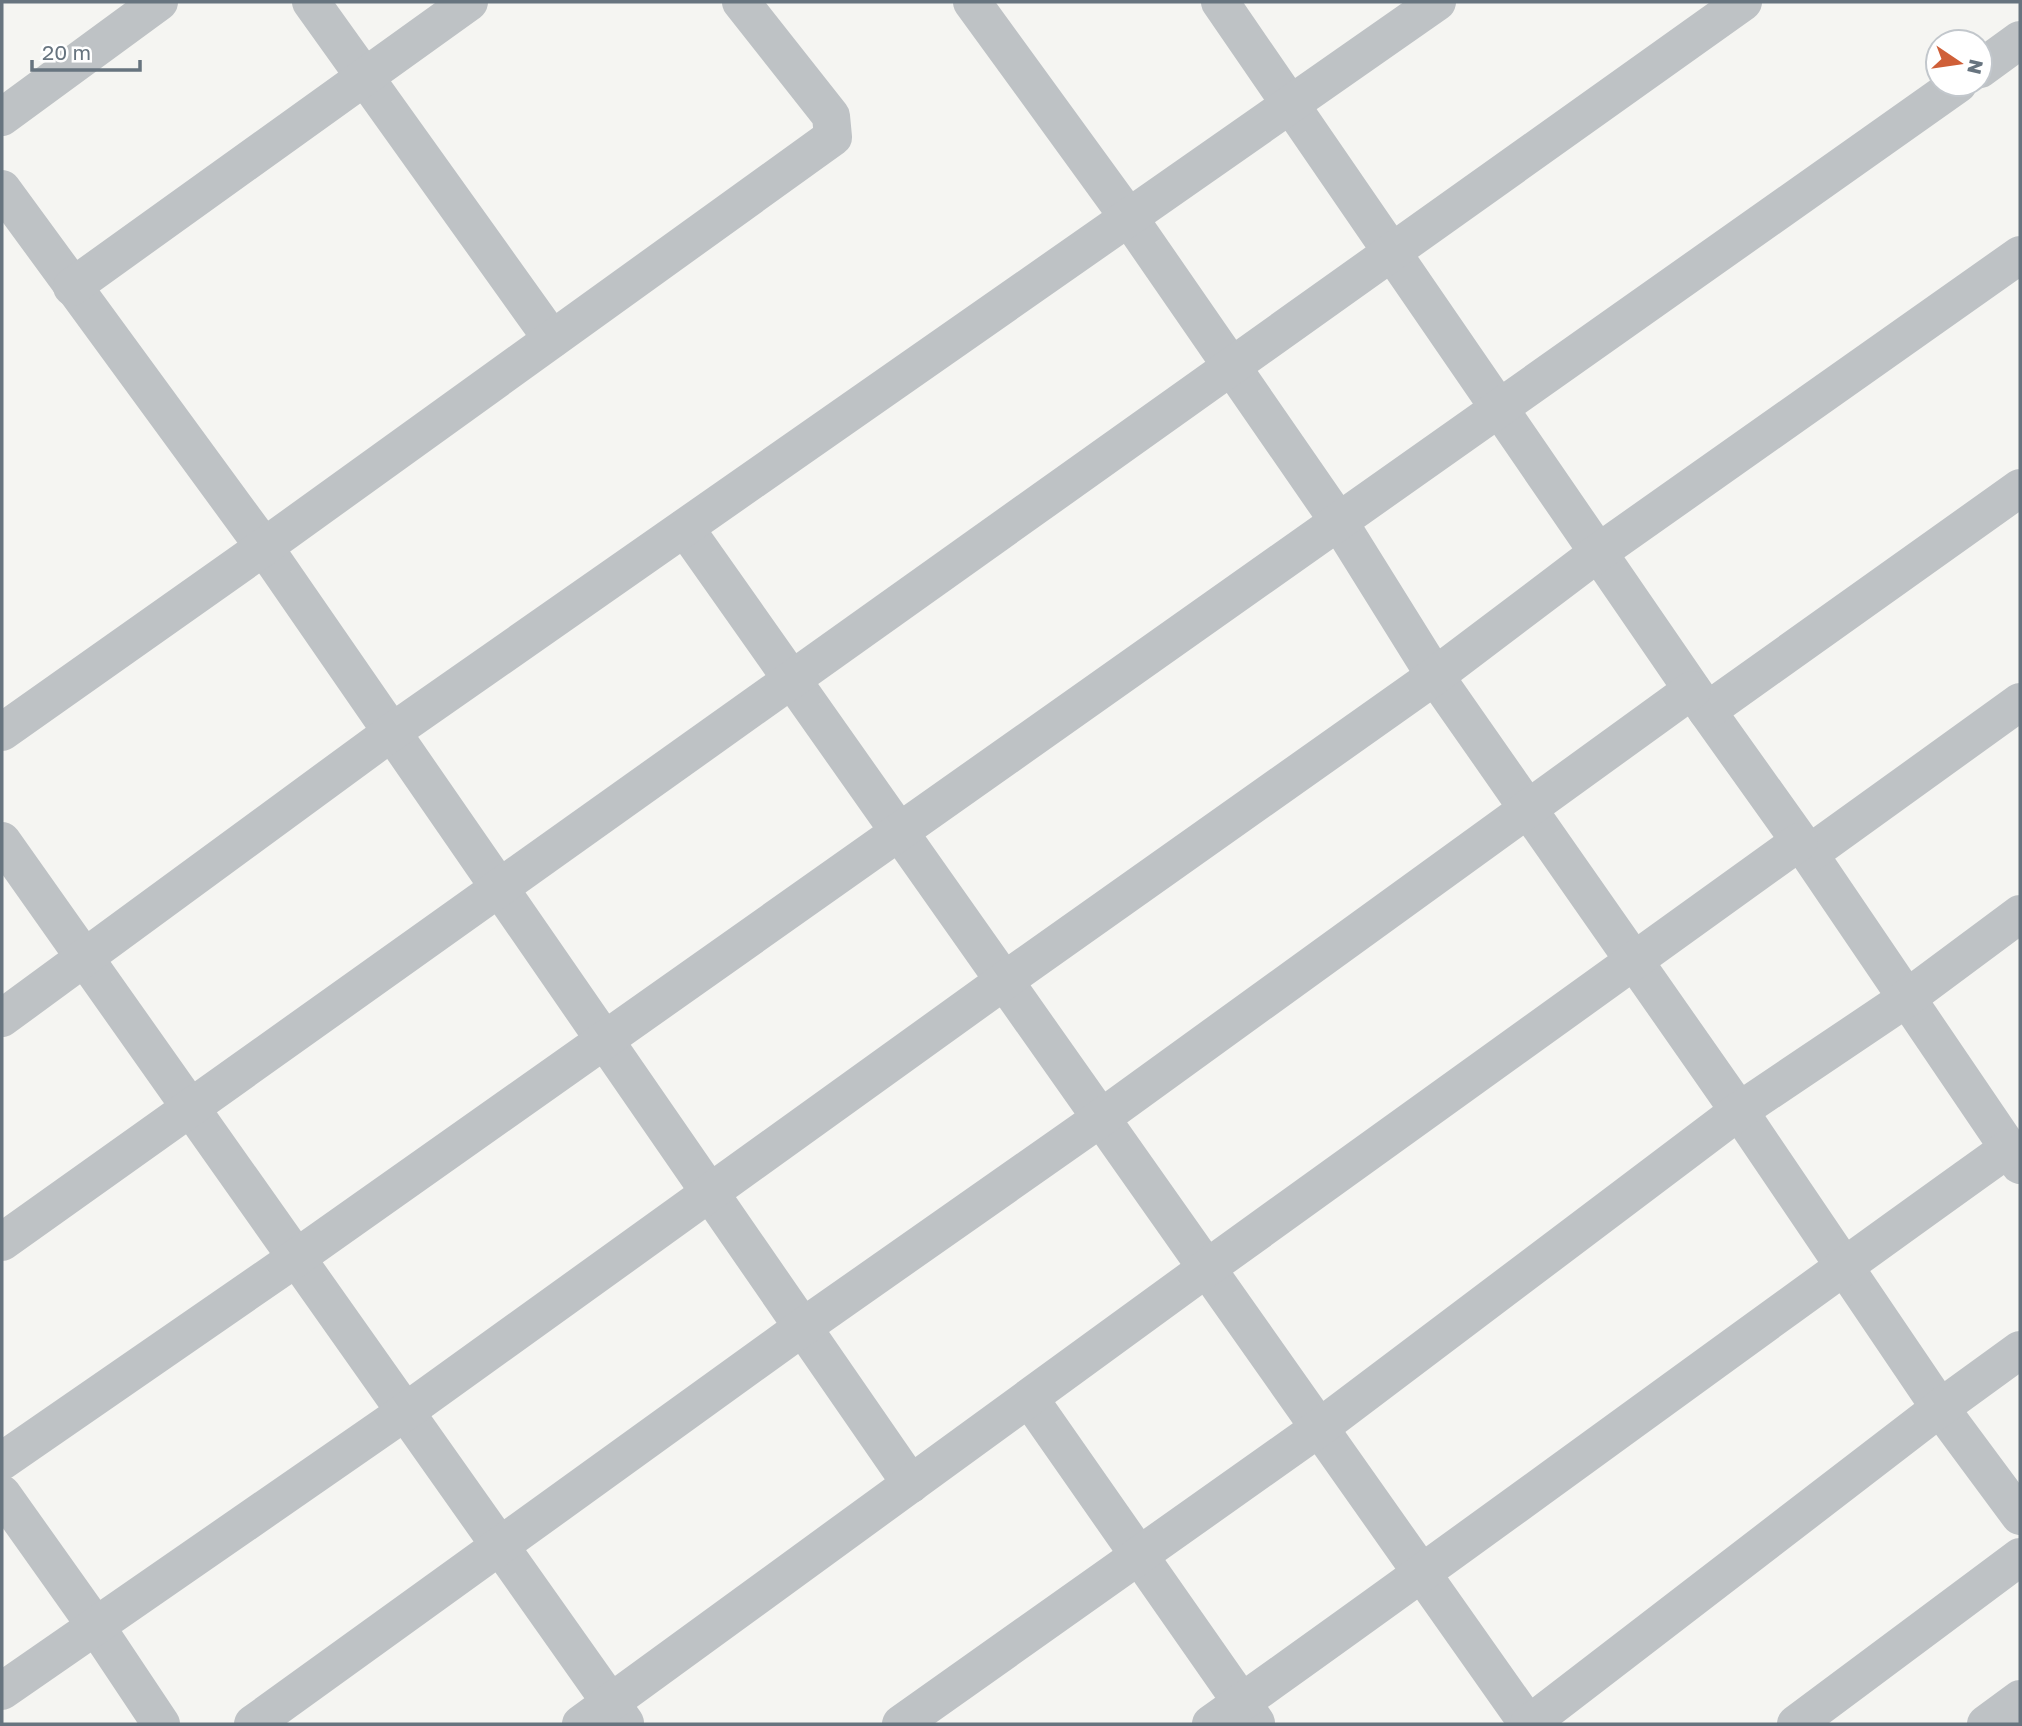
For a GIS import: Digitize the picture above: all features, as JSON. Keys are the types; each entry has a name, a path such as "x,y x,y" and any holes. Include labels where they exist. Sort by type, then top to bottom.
{"street":[{"path":"2,117 159,2"},
{"path":"311,2 552,339"},
{"path":"72,287 470,2"},
{"path":"2,732 264,547 833,137 831,116 741,2"},
{"path":"972,2 1129,218 1339,522 1435,676 1739,1111 1940,1408 2020,1516"},
{"path":"2,1018 392,732 1437,2"},
{"path":"2,1242 1743,2"},
{"path":"1210,1724 1249,1713 1423,1574 1843,1266 2017,1158 1290,105 1230,5"},
{"path":"1994,59 2020,40"},
{"path":"2,1461 296,1258 1938,98"},
{"path":"2,189 264,547 911,1484"},
{"path":"2,1690 405,1412 1004,981 1435,676 1599,552 2020,255"},
{"path":"253,1724 1528,809 1700,700 2020,488"},
{"path":"685,528 1529,1724 1940,1408 2020,1350"},
{"path":"2,841 500,1546 606,1717 911,1484 1633,962 2020,702"},
{"path":"901,1724 1319,1428 1739,1111 1907,998 2020,914"},
{"path":"1028,1398 1249,1713"},
{"path":"2,1494 161,1724"},
{"path":"1796,1724 2020,1557"},
{"path":"1986,1724 2020,1699"}]}
